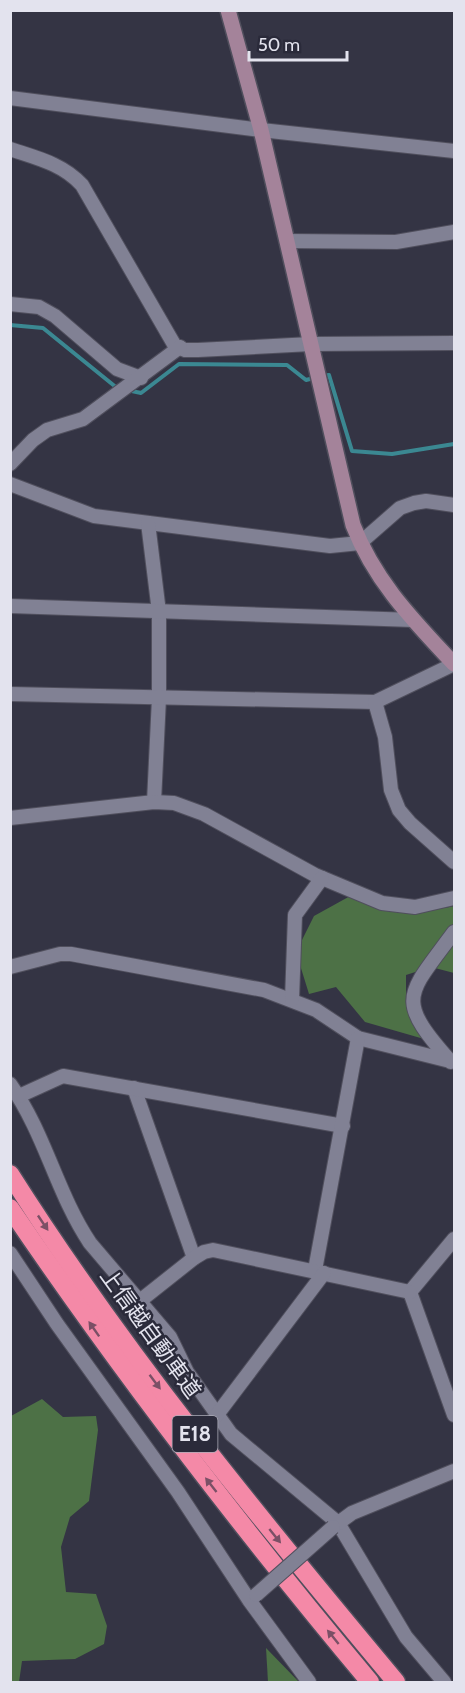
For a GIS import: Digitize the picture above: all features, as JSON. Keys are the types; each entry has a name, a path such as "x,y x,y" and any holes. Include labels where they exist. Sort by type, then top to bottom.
{"highway":[{"name":"上信越自動車道","path":"10,1174 157,1384 259,1516 396,1683"},
{"name":"上信越自動車道","path":"10,1208 142,1395 254,1540 370,1683"}],"street":[{"path":"10,694 375,702 454,664 381,581 360,543 347,506 261,130 228,10"},
{"path":"10,98 261,130 454,151"},
{"path":"10,149 53,164 71,174 82,185 169,338 180,348 198,350 311,344 454,343"},
{"path":"287,241 396,242 454,232"},
{"path":"10,304 39,307 55,316 117,369 137,381"},
{"path":"10,464 33,440 47,430 83,419 180,348"},
{"path":"10,484 94,516 330,546 360,543 400,508 426,501 454,505"},
{"path":"148,522 159,612 159,698 154,802"},
{"path":"10,606 413,620"},
{"path":"375,702 385,737 391,790 399,810 410,823 454,862"},
{"path":"10,818 154,802 174,803 204,814 322,878 382,903 415,907 454,898"},
{"path":"292,1000 295,915 322,878"},
{"path":"452,1063 416,1019 412,1005 418,982 454,932"},
{"path":"10,967 60,954 71,954 264,990 292,1000 336,1022 357,1038 452,1063"},
{"path":"216,1416 320,1272 357,1038"},
{"path":"19,1096 63,1076 343,1126"},
{"path":"10,1084 19,1096 80,1229 170,1337 187,1372 216,1416 248,1449 335,1525 406,1637 444,1683"},
{"path":"134,1089 194,1258"},
{"path":"410,1292 453,1244"},
{"path":"141,1300 194,1258 213,1250 410,1292"},
{"path":"10,1253 57,1324 253,1599 309,1683"},
{"path":"410,1292 454,1415"},
{"path":"253,1599 335,1525 352,1513 454,1471"}],"green space":[{"path":"352,895 365,902 401,911 454,906 454,973 431,967 406,975 406,1007 424,1039 365,1022 336,987 309,994 296,952 314,916"},
{"path":"42,1399 63,1417 96,1416 98,1430 89,1501 70,1517 61,1547 66,1592 96,1594 107,1626 104,1644 75,1659 22,1661 19,1682 11,1682 11,1416"},
{"path":"266,1648 299,1682 268,1682"}],"waterway":[{"path":"10,325 43,328 117,388"},
{"path":"127,390 141,393 179,364 287,365 306,380 314,378"},
{"path":"321,376 329,375 352,451 392,454 454,444"}]}
